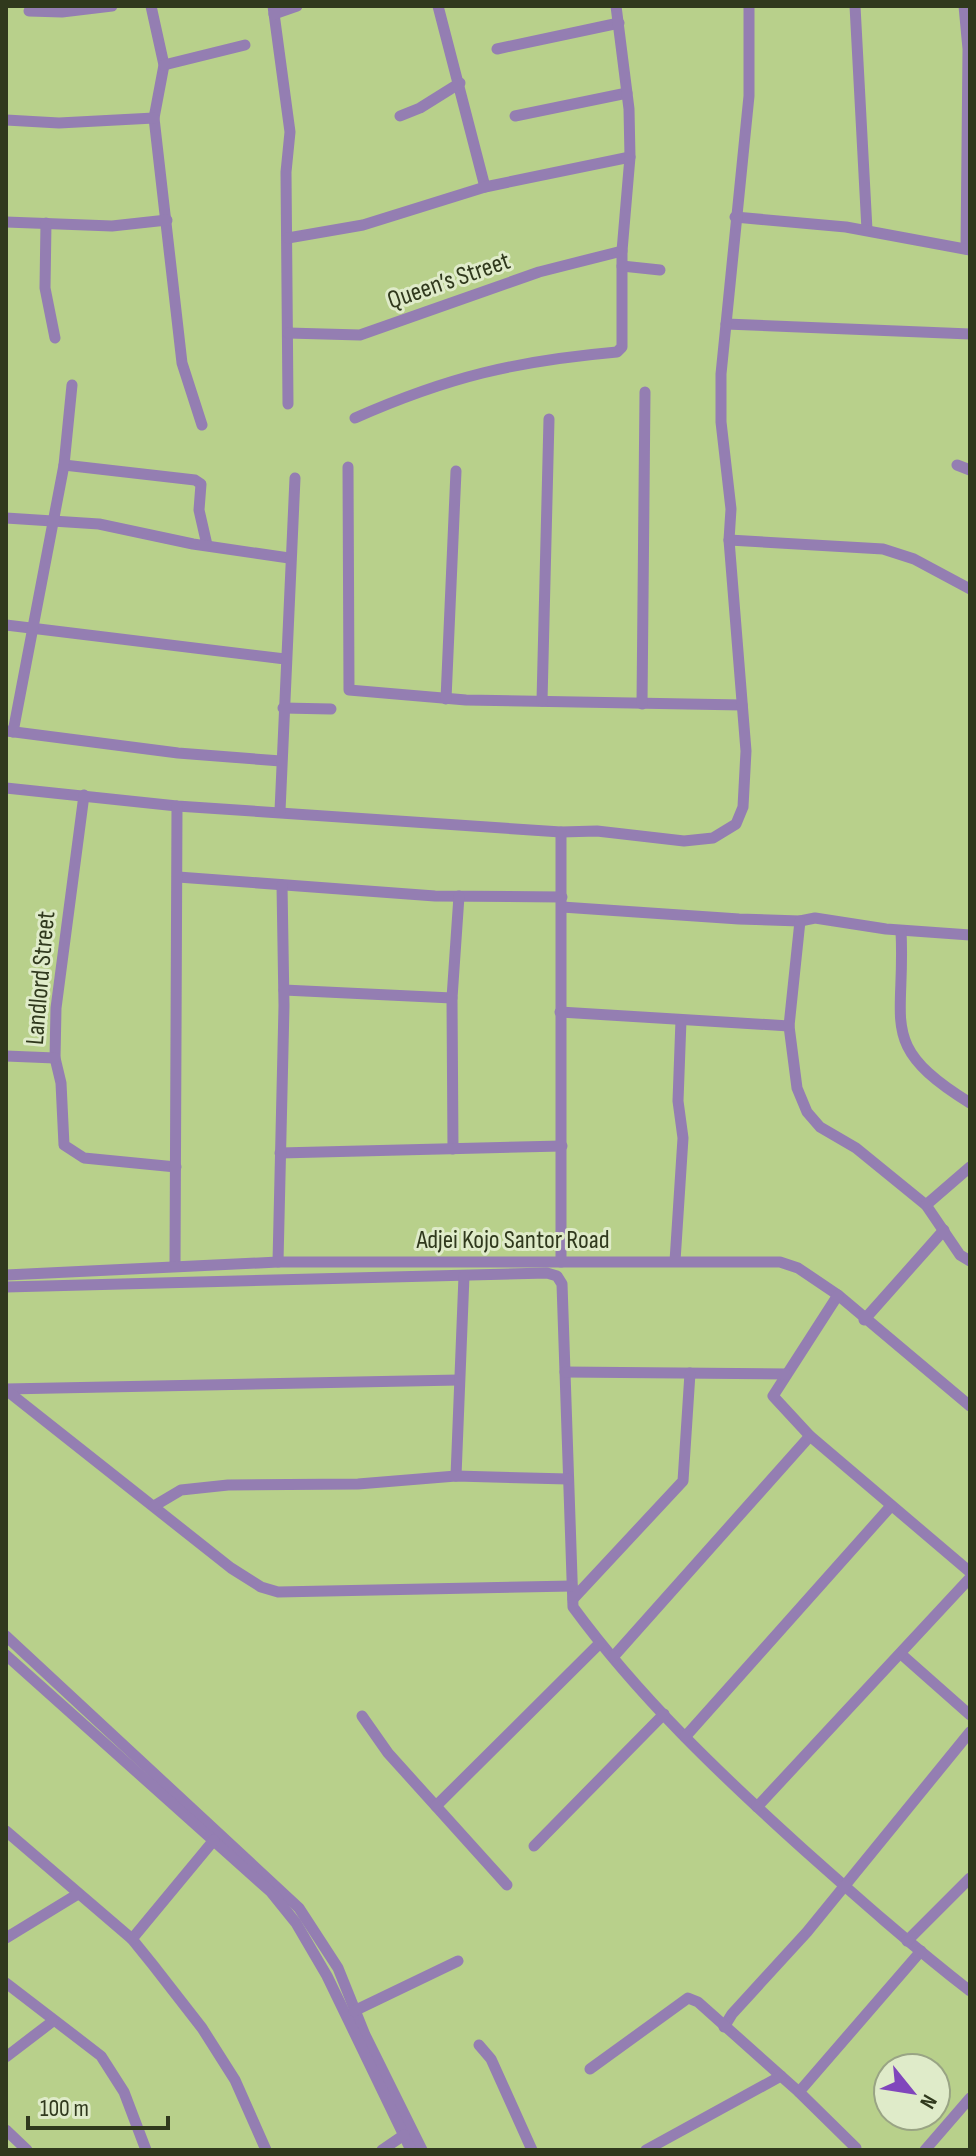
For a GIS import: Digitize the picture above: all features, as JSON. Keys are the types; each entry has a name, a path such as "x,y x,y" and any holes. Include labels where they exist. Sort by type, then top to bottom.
{"street":[{"path":"29,11 62,12 112,6"},
{"path":"151,6 164,65 154,118 182,363 202,425"},
{"path":"288,404 286,172 290,132 273,10 297,6"},
{"path":"438,6 485,187"},
{"path":"355,418 436,384 473,373 553,358 619,351 624,340 622,251 630,157 627,93 616,6"},
{"path":"6,788 177,806 561,832 597,831 684,841 713,838 731,828 741,815 745,785 729,540 731,509 721,422 735,217 749,96 749,6"},
{"path":"855,6 867,230"},
{"path":"735,217 867,230 968,249 968,49 964,6"},
{"path":"497,49 619,23"},
{"path":"164,65 245,45"},
{"path":"400,116 420,108 460,83"},
{"path":"515,116 627,93"},
{"path":"6,120 59,123 154,118"},
{"path":"288,238 363,225 485,187 630,157"},
{"path":"6,222 112,226 167,220"},
{"path":"46,223 45,288 55,338"},
{"name":"Queen’s Street","path":"288,333 360,335 539,272 622,251"},
{"path":"622,266 660,270"},
{"path":"726,324 970,334"},
{"path":"72,385 64,465 33,628 9,731 178,753 281,761"},
{"path":"642,704 645,392"},
{"path":"542,701 549,419"},
{"path":"64,465 195,480 201,484 199,510 207,545"},
{"path":"957,465 970,470"},
{"path":"348,467 349,690 446,699 742,705"},
{"path":"446,699 456,471"},
{"path":"280,811 295,478"},
{"path":"6,518 123,528 289,558"},
{"path":"729,540 883,549 921,562 970,589"},
{"path":"6,625 285,659"},
{"path":"283,708 331,709"},
{"name":"Landlord Street","path":"84,795 56,1008 55,1058 61,1083 64,1145 84,1158 176,1167"},
{"path":"175,1266 177,806"},
{"path":"561,832 561,1262"},
{"path":"178,877 800,921 815,918 901,931 970,935"},
{"path":"278,1262 284,990 282,885"},
{"path":"453,1149 452,998 459,896"},
{"path":"800,921 795,999 789,1026 797,1088 807,1112 820,1127 856,1148 926,1205 960,1255 970,1261"},
{"path":"901,931 903,970 898,1021 903,1039 929,1076 970,1103"},
{"path":"284,990 452,998"},
{"path":"560,1012 789,1026"},
{"path":"675,1261 683,1138 678,1101 681,1020"},
{"path":"6,1056 55,1058"},
{"path":"280,1153 562,1146"},
{"path":"926,1205 970,1167"},
{"path":"864,1320 944,1230"},
{"name":"Adjei Kojo Santor Road","path":"6,1275 278,1262 780,1262 798,1268 838,1295 864,1320 970,1406"},
{"path":"6,1287 547,1273 557,1276 562,1284 573,1607 600,1643 712,1768 907,1941 970,1991"},
{"path":"456,1476 459,1380 464,1353 464,1276"},
{"path":"757,1807 901,1654 970,1575 810,1436 773,1396 838,1295"},
{"path":"565,1372 786,1374"},
{"path":"573,1599 683,1481 690,1373"},
{"path":"6,1390 459,1380"},
{"path":"6,1390 231,1568 261,1587 278,1592 572,1586"},
{"path":"614,1656 810,1436"},
{"path":"154,1506 181,1490 228,1485 358,1484 456,1476 568,1479"},
{"path":"685,1737 891,1506"},
{"path":"6,1636 278,1885 327,1947 354,2011 422,2150"},
{"path":"436,1806 600,1643"},
{"path":"901,1654 970,1715"},
{"path":"6,1655 271,1892 305,1937 411,2150"},
{"path":"534,1846 664,1714"},
{"path":"362,1716 388,1753 507,1885"},
{"path":"724,2027 970,1732"},
{"path":"6,1831 132,1939 202,2028 235,2080 266,2150"},
{"path":"132,1939 214,1840"},
{"path":"907,1941 970,1878"},
{"path":"6,1938 78,1894"},
{"path":"799,2092 921,1951"},
{"path":"354,2011 458,1961"},
{"path":"6,1983 101,2056 113,2072 146,2150"},
{"path":"590,2069 688,1998 698,2002 799,2092 856,2149"},
{"path":"6,2057 53,2021"},
{"path":"479,2045 491,2059 532,2150"},
{"path":"646,2150 781,2076"},
{"path":"925,2150 970,2098"},
{"path":"6,2130 27,2150"},
{"path":"382,2150 404,2135"}]}
